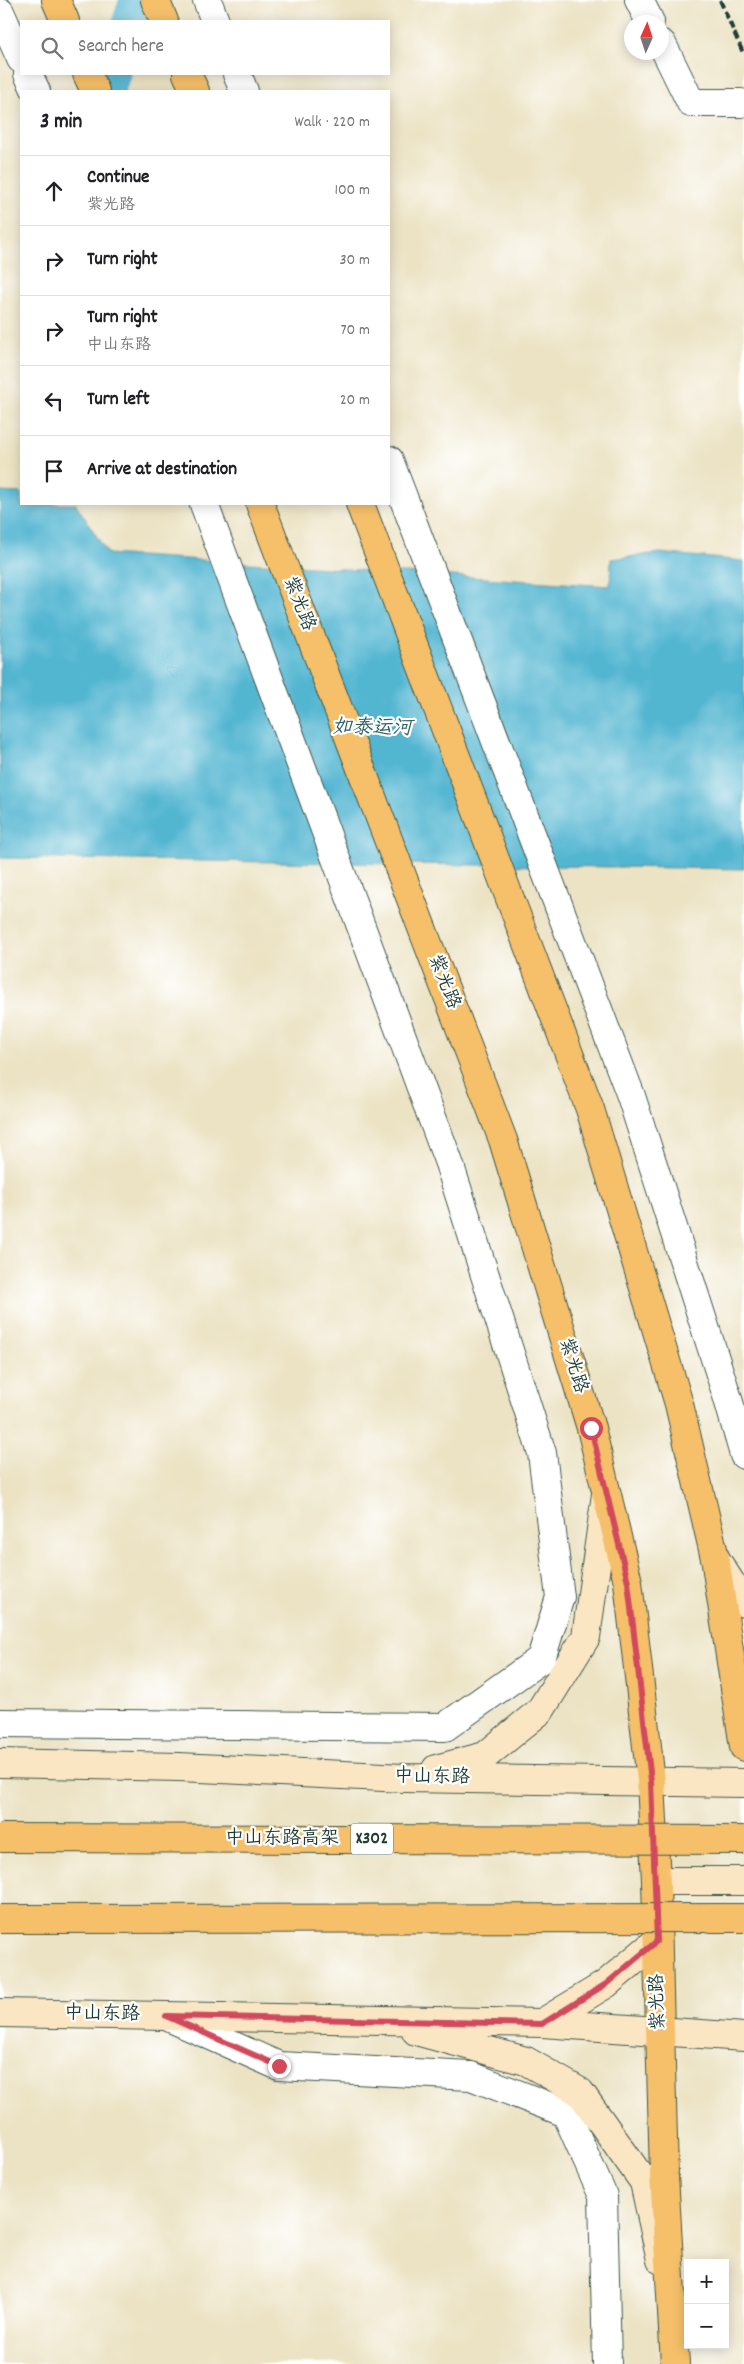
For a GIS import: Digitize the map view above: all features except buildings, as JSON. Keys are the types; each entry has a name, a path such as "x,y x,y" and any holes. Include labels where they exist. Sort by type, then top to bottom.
{"main road":[{"path":"56,0 65,20"},
{"path":"155,0 164,20"},
{"path":"87,75 95,90"},
{"path":"187,75 195,90"},
{"name":"紫光路","path":"260,505 503,1140 591,1428 628,1582 651,1781 656,1881 664,2175 675,2364"},
{"path":"360,505 590,1109 679,1404 715,1558 744,1747"},
{"path":"404,1778 485,1756 540,1711 586,1637 606,1494"},
{"path":"715,1558 744,1603"},
{"name":"中山东路","path":"0,1763 179,1767 404,1778 744,1783"},
{"name":"中山东路高架","path":"0,1838 744,1840"},
{"path":"656,1881 744,1881"},
{"path":"0,1919 744,1918"},
{"path":"542,2024 606,1984 657,1941"},
{"name":"中山东路","path":"0,2013 542,2024 660,2030 744,2037"},
{"path":"373,2020 526,2061 580,2092 644,2182 672,2309"}],"street":[{"path":"207,0 216,20"},
{"path":"639,0 646,15"},
{"path":"0,12 20,57"},
{"path":"669,58 691,102 741,104"},
{"path":"28,75 36,90"},
{"path":"237,75 244,90"},
{"path":"390,463 631,1096 728,1399 744,1455"},
{"path":"0,1723 445,1727 541,1660 560,1597 542,1453 449,1163 204,505"},
{"path":"166,2016 279,2066 471,2076 566,2113 603,2196 607,2364"}],"water":[{"name":"如泰运河","path":"0,492 20,493 20,505 77,505 108,554 610,586 611,559 660,553 744,561 744,869 0,858"}],"waterway":[{"path":"130,20 137,0"},
{"path":"107,90 113,75"}],"railway":[{"path":"720,0 744,55"}],"route":[{"path":"279,2066 166,2016 542,2024 606,1984 657,1941 651,1781 628,1582 591,1428"}]}
